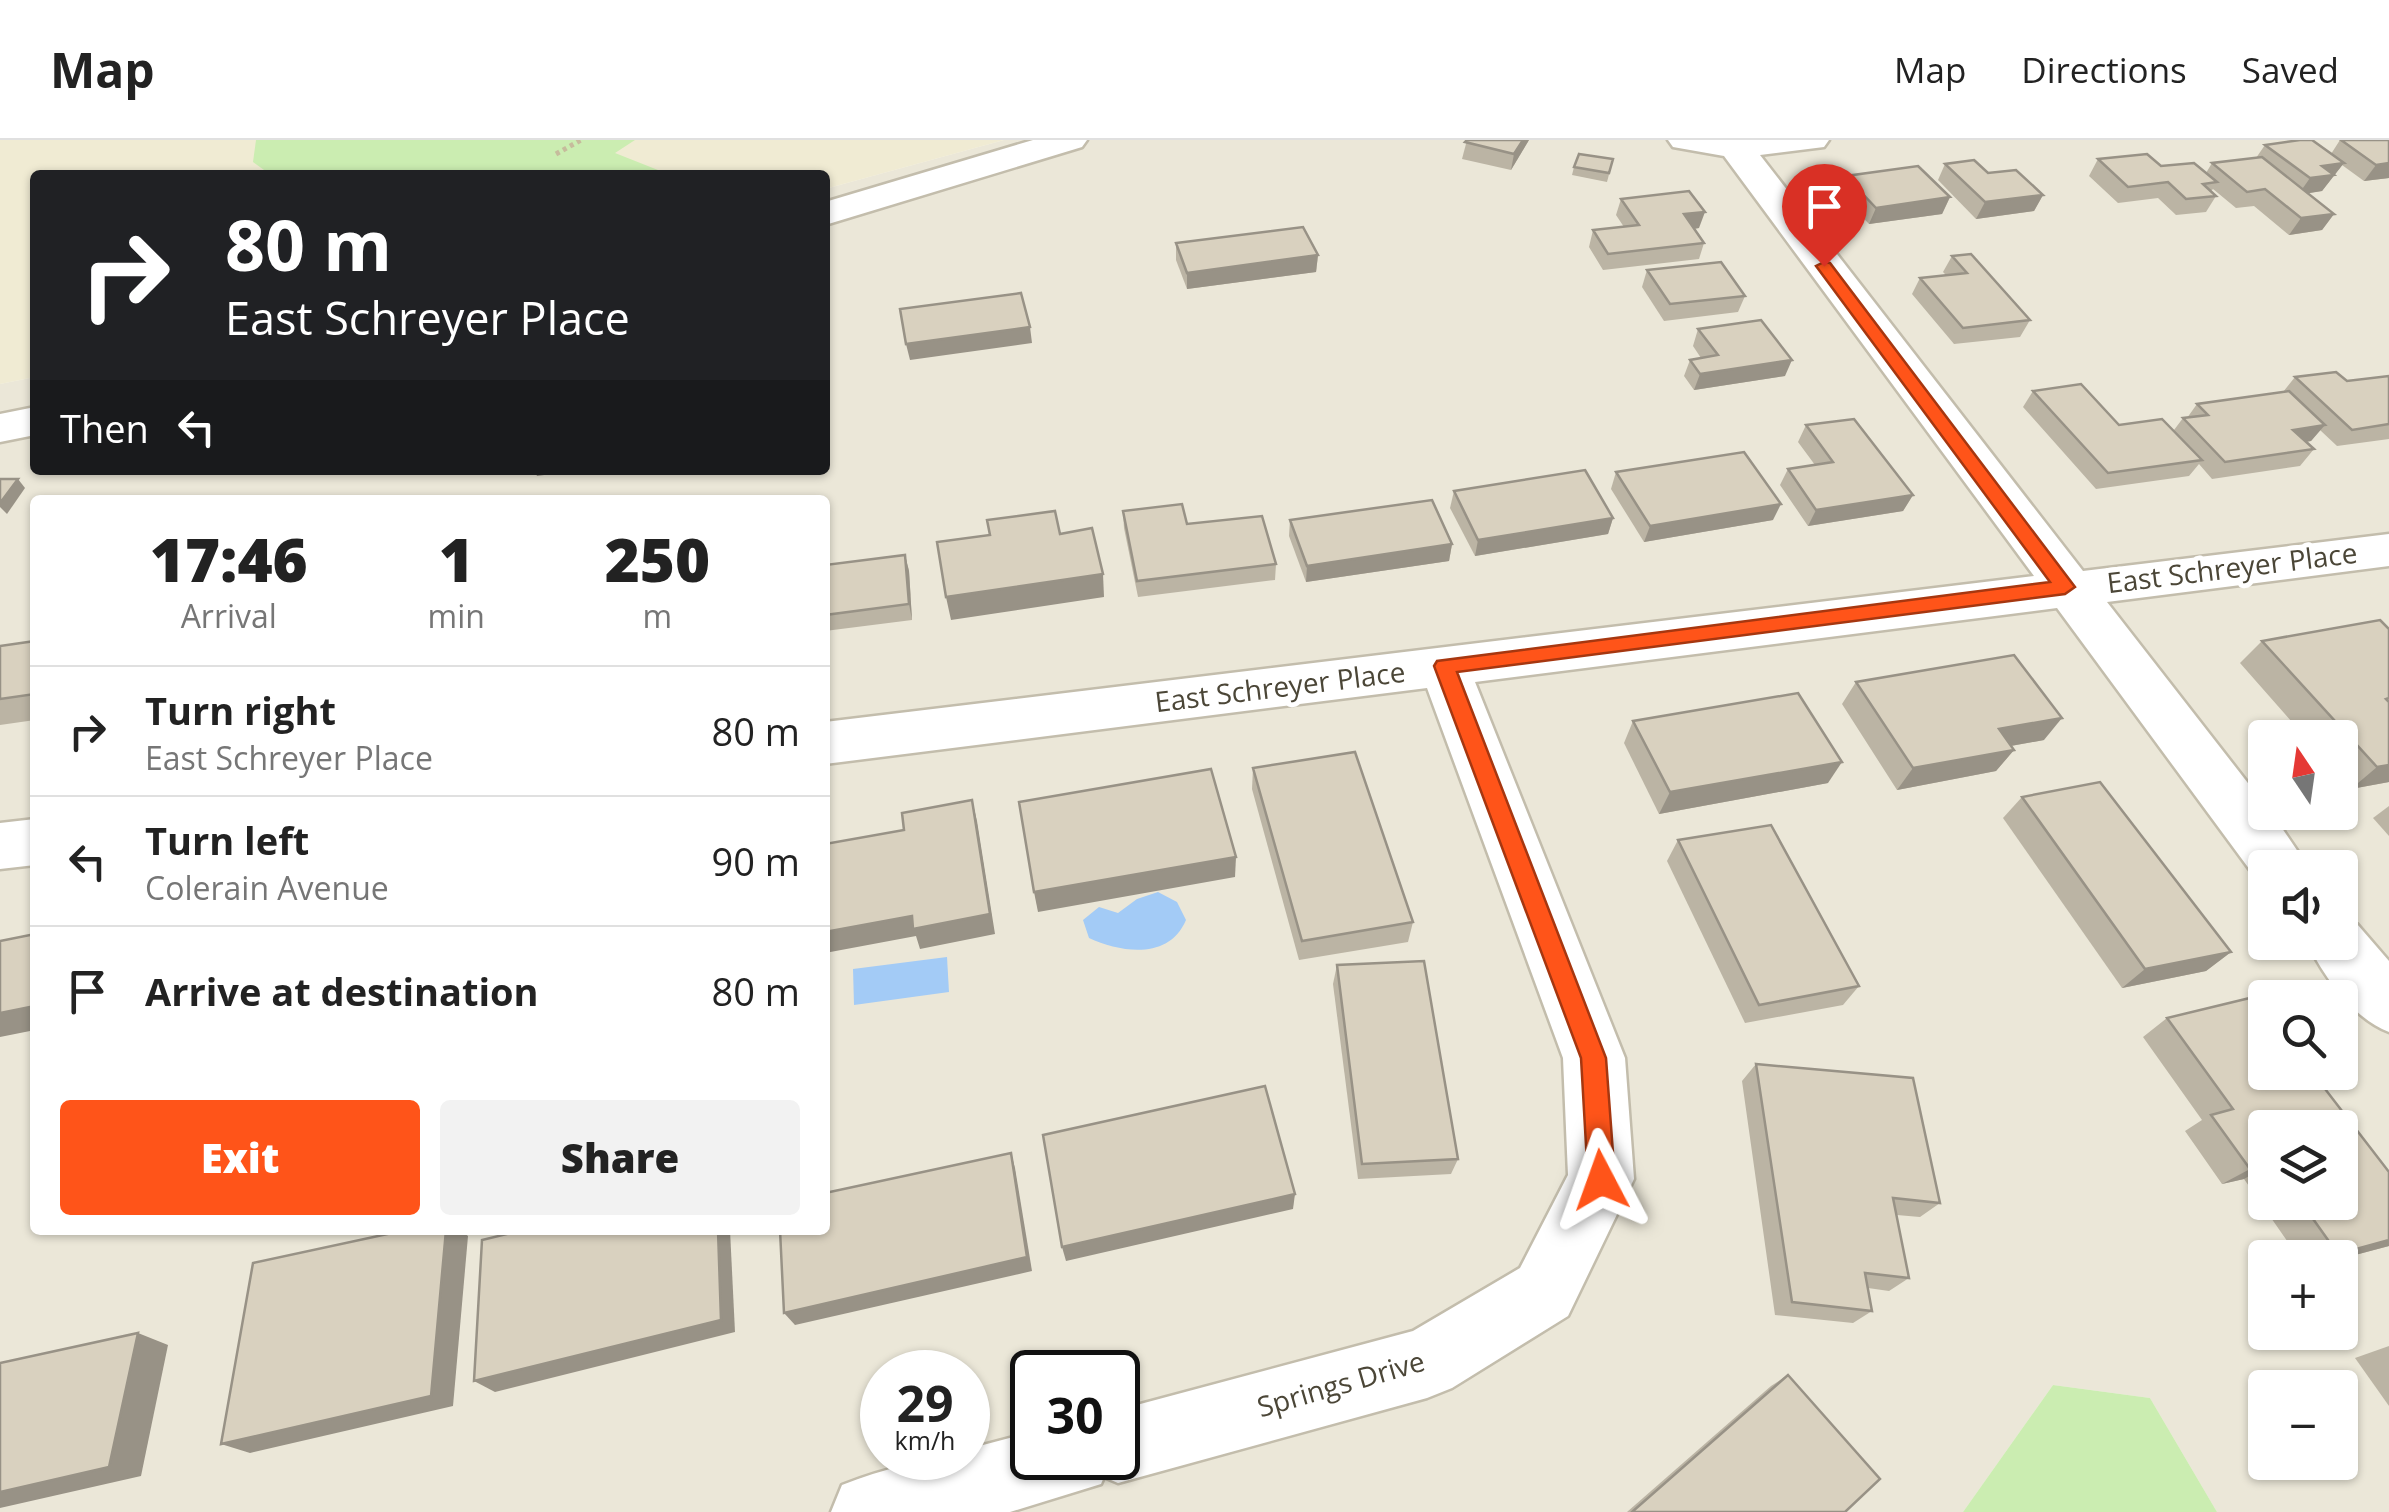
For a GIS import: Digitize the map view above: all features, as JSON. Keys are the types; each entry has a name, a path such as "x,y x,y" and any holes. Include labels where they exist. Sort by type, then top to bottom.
{"street":[{"path":"830,212 1070,140"},
{"path":"1685,140 1735,147 1812,140"},
{"path":"1735,147 2267,850"},
{"path":"0,428 30,422"},
{"name":"East Schreyer Place","path":"830,742 2389,550"},
{"name":"Springs Drive","path":"1140,1440 1427,1363 1544,1292 1601,1180 1594,1058 1444,666"},
{"path":"0,846 30,843"},
{"path":"2351,960 2389,1005"},
{"path":"869,1512 1010,1475"}],"path":[{"path":"556,154 581,140"}],"shaded area":[{"path":"0,140 1004,140 830,188 830,170 30,170 30,378 0,384"},
{"path":"1004,140 2389,140 2389,1512 2217,1512 2150,1398 2053,1385 1963,1512 0,1512 0,384 30,378 30,475 830,475 830,188"}],"green space":[{"path":"256,140 635,140 615,153 658,170 264,170 253,162"},
{"path":"2053,1385 2150,1398 2217,1512 1963,1512"}],"water":[{"path":"1158,892 1177,902 1186,920 1168,942 1144,950 1116,947 1089,938 1083,920 1099,907 1118,913 1137,899"},
{"path":"947,957 949,992 854,1005 853,969"}],"building":[{"path":"1467,140 1523,140 1514,154"},
{"path":"2312,140 2344,163 2322,166 2334,175 2310,178 2265,145"},
{"path":"2341,140 2389,140 2389,163 2376,165"},
{"path":"1579,154 1613,159 1609,173 1574,167"},
{"path":"2147,154 2161,166 2194,163 2217,182 2203,184 2216,196 2186,199 2168,182 2128,187 2098,159"},
{"path":"2262,157 2334,214 2301,218 2265,189 2247,192 2212,163"},
{"path":"1974,160 1988,173 2016,170 2043,195 1985,202 1945,164"},
{"path":"1918,166 1950,197 1876,208 1846,176"},
{"path":"1689,191 1705,212 1684,214 1704,243 1608,254 1593,230 1639,225 1621,199"},
{"path":"1303,227 1318,255 1187,273 1176,243"},
{"path":"1971,254 2030,320 1963,328 1920,278 1967,273 1952,256"},
{"path":"1721,262 1745,296 1670,304 1647,270"},
{"path":"1021,293 1030,327 906,344 900,309"},
{"path":"1761,320 1792,360 1700,374 1690,360 1718,355 1698,329"},
{"path":"2336,372 2347,381 2389,376 2389,424 2352,430 2295,377"},
{"path":"2081,384 2119,425 2162,419 2202,460 2108,473 2033,391"},
{"path":"2289,391 2325,425 2293,430 2314,449 2225,462 2183,418 2208,415 2197,404"},
{"path":"1854,419 1913,495 1816,510 1788,469 1833,462 1806,425"},
{"path":"1744,452 1781,504 1650,526 1616,472"},
{"path":"1585,470 1613,518 1478,540 1454,491"},
{"path":"0,479 18,479 0,503"},
{"path":"1432,500 1452,544 1307,566 1290,520"},
{"path":"1182,504 1187,524 1262,516 1276,564 1137,581 1123,511"},
{"path":"1055,511 1060,534 1092,528 1103,574 946,597 937,542 990,535 987,520"},
{"path":"905,555 909,604 830,614 830,564"},
{"path":"2380,620 2389,629 2389,765 2377,767 2358,746 2358,720 2334,720 2262,641"},
{"path":"30,642 30,695 0,699 0,646"},
{"path":"2014,655 2062,718 1999,729 2014,750 1913,768 1856,682"},
{"path":"1798,693 1842,762 1670,792 1633,721"},
{"path":"1355,752 1413,922 1302,941 1253,768"},
{"path":"1211,769 1236,857 1034,892 1019,802"},
{"path":"2100,782 2231,952 2145,969 2022,797"},
{"path":"972,800 990,914 913,929 912,916 830,931 830,843 904,830 902,813"},
{"path":"1771,825 1859,986 1759,1005 1678,840"},
{"path":"30,935 30,1007 0,1013 0,941"},
{"path":"1424,961 1458,1159 1362,1164 1337,965"},
{"path":"2248,998 2248,1090 2326,1090 2341,1110 2248,1110 2248,1166 2211,1115 2233,1109 2167,1018"},
{"path":"1756,1064 1913,1078 1940,1203 1893,1198 1909,1278 1865,1273 1872,1311 1792,1302"},
{"path":"1265,1086 1295,1194 1062,1247 1043,1135"},
{"path":"2358,1132 2389,1172 2389,1240 2358,1249 2358,1240 2328,1240 2314,1220 2358,1220"},
{"path":"1011,1153 1027,1257 784,1313 780,1235 830,1235 830,1192"},
{"path":"383,1235 446,1235 431,1396 221,1444 253,1263"},
{"path":"502,1235 718,1235 721,1320 474,1381 482,1240"},
{"path":"138,1333 109,1467 0,1492 0,1363"},
{"path":"1788,1375 1880,1479 1845,1512 1632,1512"}],"route":[{"path":"1601,1180 1594,1058 1504,814 1444,666 2065,587 1824,266"}]}
